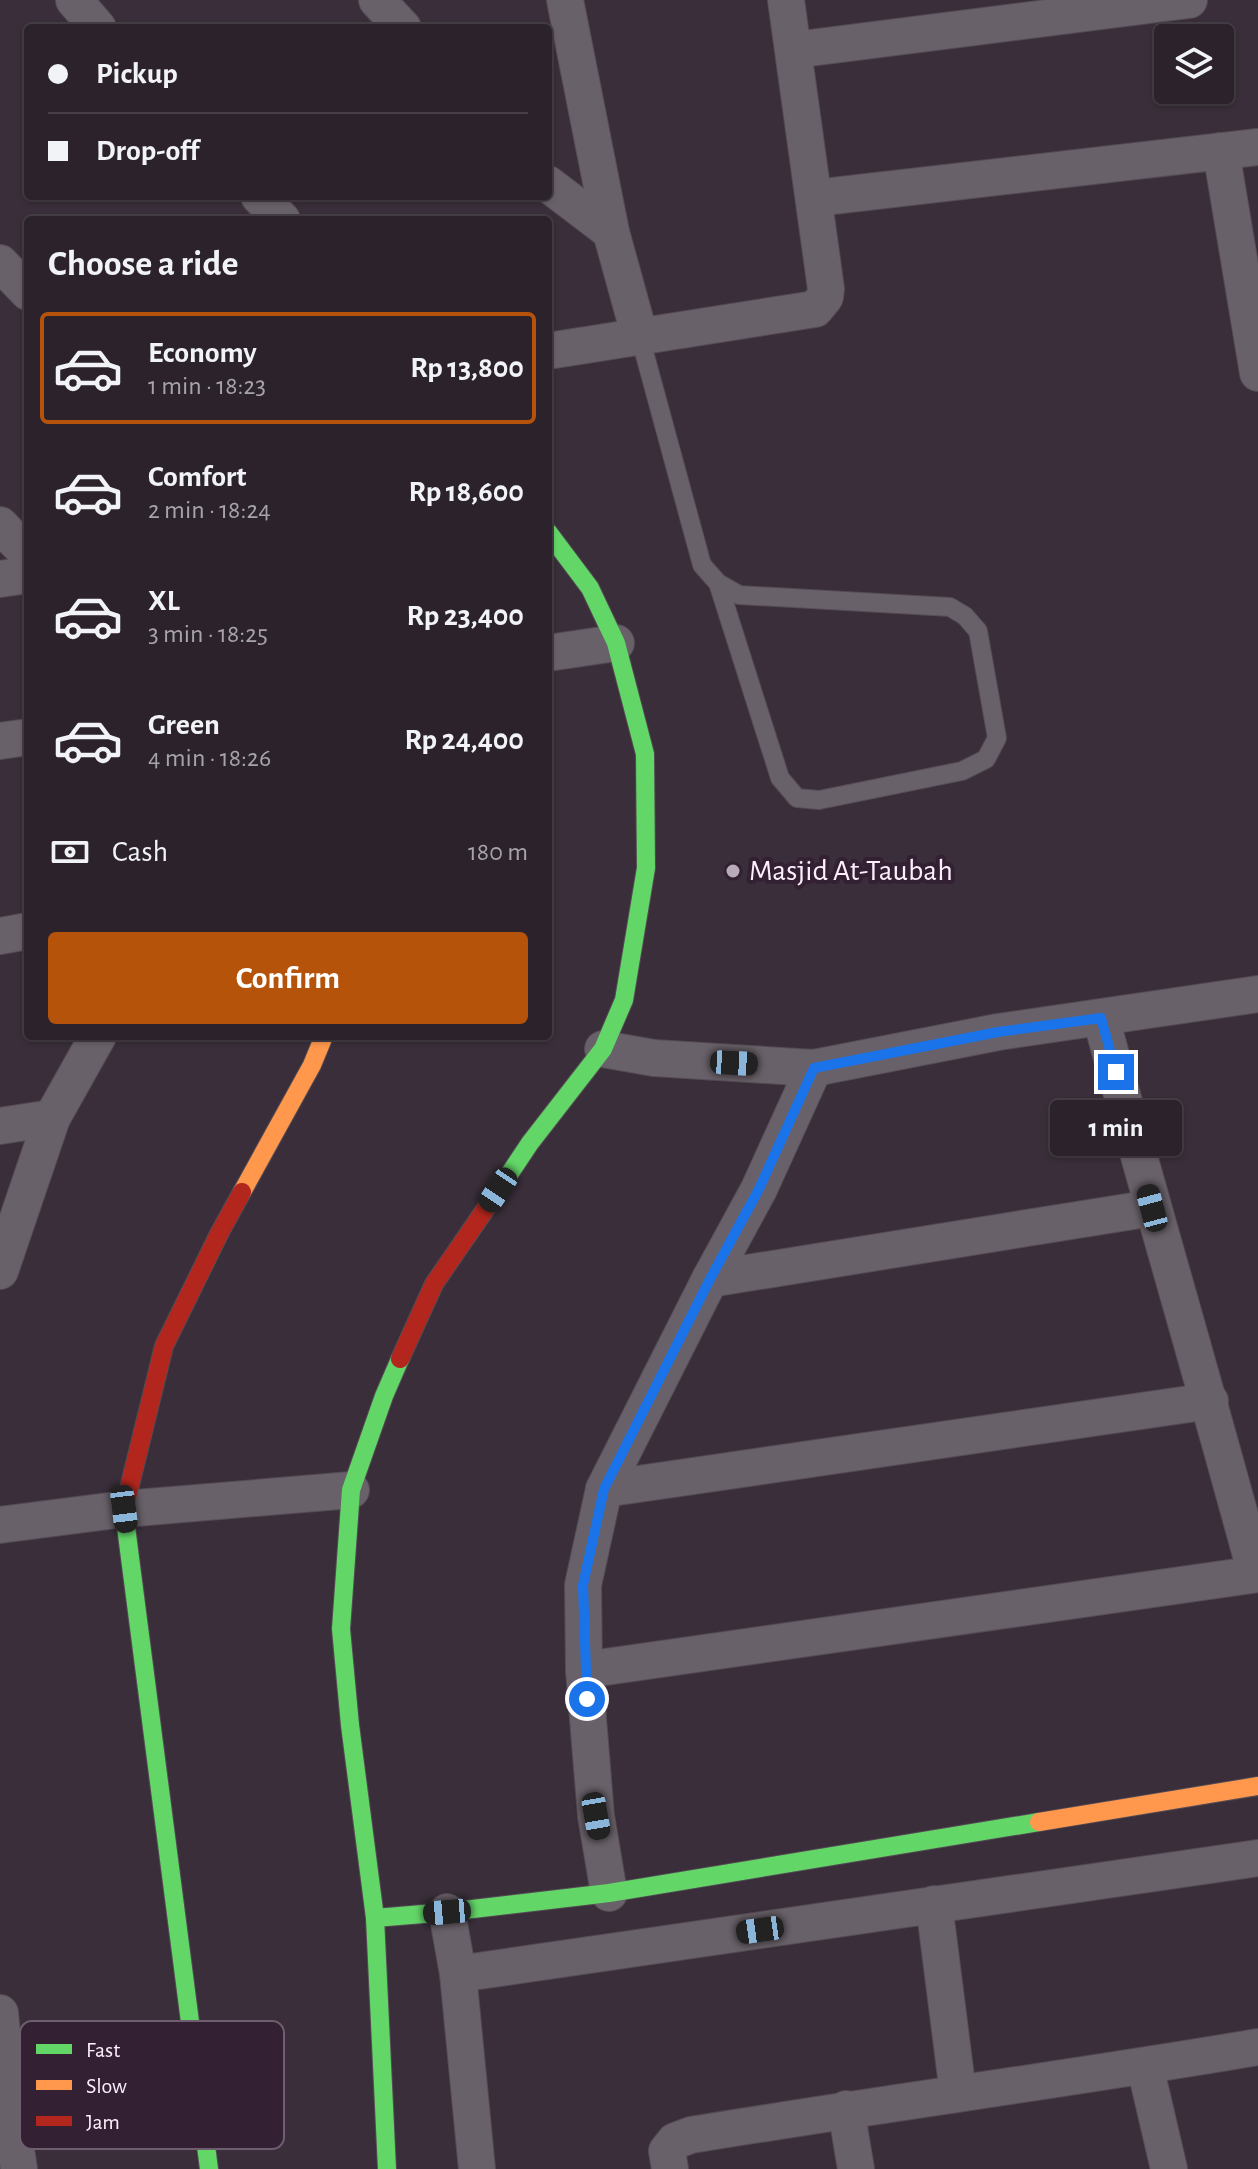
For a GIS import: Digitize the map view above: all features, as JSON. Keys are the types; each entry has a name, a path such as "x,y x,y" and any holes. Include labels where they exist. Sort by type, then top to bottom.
{"street":[{"path":"74,0 95,24"},
{"path":"377,0 399,24"},
{"path":"565,0 611,232 640,337"},
{"path":"552,350 815,309 825,297 815,198 786,0"},
{"path":"794,50 1189,0"},
{"path":"815,198 1258,147"},
{"path":"1221,151 1258,373"},
{"path":"552,187 611,232"},
{"path":"263,200 278,216"},
{"path":"0,263 24,288"},
{"path":"0,525 24,550"},
{"path":"387,2169 375,1918 341,1629 351,1490 384,1396 434,1284 530,1143 603,1049 624,1000 646,868 645,754 616,643 590,588 552,537"},
{"path":"0,579 24,576"},
{"path":"552,652 616,643"},
{"path":"0,741 24,738"},
{"path":"0,936 24,932"},
{"path":"603,1049 654,1058 814,1068 998,1032 1256,1002"},
{"path":"584,1670 1257,1574 1101,1018"},
{"path":"0,1271 52,1118 96,1040"},
{"path":"190,2021 124,1509 164,1346 220,1232 312,1065 322,1040"},
{"path":"609,1893 596,1816 584,1670 583,1585 604,1489 759,1189 814,1068"},
{"path":"0,1126 52,1118"},
{"path":"710,1279 1152,1208"},
{"path":"604,1489 1210,1401"},
{"path":"0,1525 124,1509 351,1490"},
{"path":"375,1918 609,1893 1258,1786"},
{"path":"458,1974 1258,1858"},
{"path":"934,1904 958,2093"},
{"path":"447,1912 458,1974 477,2169"},
{"path":"0,2013 4,2100 19,2169"},
{"path":"670,2169 667,2151 675,2141 691,2135 1258,2047"},
{"path":"1145,2066 1169,2169"},
{"path":"846,2109 856,2169"},
{"path":"206,2149 209,2169"}],"lane":[{"path":"640,337 702,565 718,583 739,595 950,607 965,616 978,631 997,738 986,759 962,771 819,800 797,798 780,778 718,583"}],"traffic: fast":[{"path":"500,1188 530,1143 603,1049 624,1000 646,868 645,754 616,643 590,588 552,537"},
{"path":"387,2169 375,1918 341,1629 351,1490 400,1359"},
{"path":"125,1519 190,2021"},
{"path":"375,1918 609,1893 1039,1822"},
{"path":"206,2149 209,2169"}],"traffic: slow":[{"path":"242,1192 312,1065 322,1040"},
{"path":"1039,1822 1258,1786"}],"traffic: jam":[{"path":"400,1359 434,1284 500,1188"},
{"path":"125,1519 124,1509 164,1346 242,1192"}],"place":[{"name":"Masjid At-Taubah","path":"733,871"}],"route":[{"path":"587,1699 583,1585 604,1489 759,1189 814,1068 998,1032 1101,1018 1116,1072"}]}
